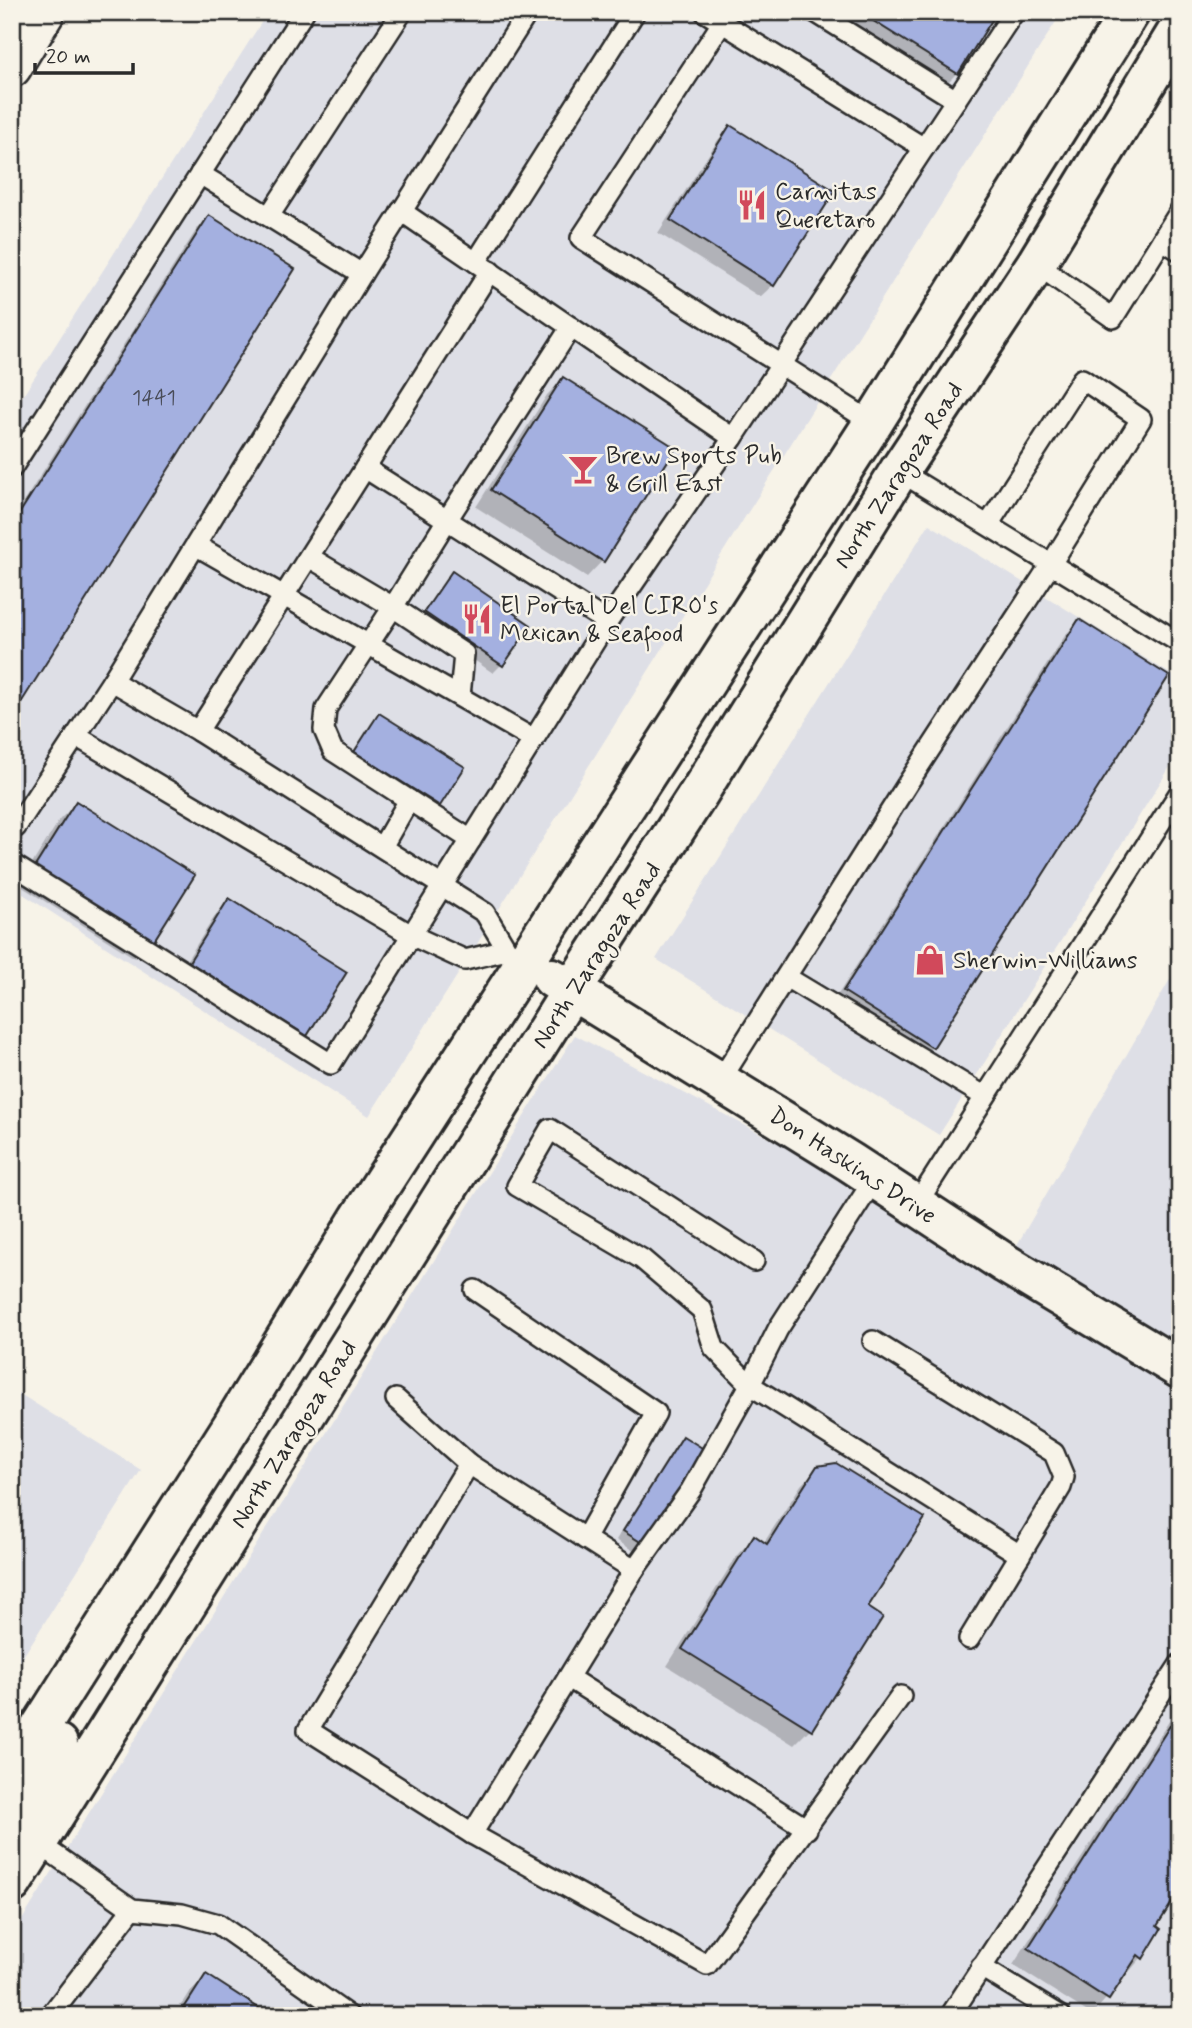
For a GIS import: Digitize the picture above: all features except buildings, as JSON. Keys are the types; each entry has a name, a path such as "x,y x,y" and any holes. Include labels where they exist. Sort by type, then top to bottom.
{"main road":[{"name":"North Zaragoza Road","path":"12,1772 225,1437 517,956 873,423 1129,12"},
{"name":"North Zaragoza Road","path":"12,1883 899,471 1036,264 1180,27"},
{"name":"Don Haskins Drive","path":"517,956 876,1178 1006,1264 1180,1369"},
{"path":"38,1843 27,1828 23,1812 37,1779 85,1701 83,1659"}],"street":[{"path":"12,68 46,12"}],"lane":[{"path":"12,468 304,12"},
{"path":"269,216 402,12"},
{"path":"13,828 113,681 401,211 528,12"},
{"path":"198,731 365,468 635,12"},
{"path":"705,12 924,148"},
{"path":"816,12 956,100"},
{"path":"12,864 331,1064 607,622 782,365 1014,12"},
{"path":"722,23 581,237 873,423"},
{"path":"200,174 362,274"},
{"path":"401,211 733,438"},
{"path":"1036,264 1113,318 1180,211"},
{"path":"1162,240 1180,251"},
{"path":"471,840 333,751 324,730 326,709 370,645 571,327"},
{"path":"720,1081 1141,419 1082,379 988,525"},
{"path":"365,468 607,622"},
{"path":"899,471 1180,643"},
{"path":"197,546 533,739"},
{"path":"309,557 393,607 464,654 460,696"},
{"path":"113,681 198,731 485,913 517,956"},
{"path":"76,736 413,936 465,960 517,956"},
{"path":"916,1205 1180,792"},
{"path":"382,847 409,800"},
{"path":"786,977 984,1097"},
{"path":"754,1261 551,1129 517,1186 642,1259 702,1310 714,1348 750,1385 1020,1555"},
{"path":"472,1834 634,1570 691,1490 778,1329 876,1178"},
{"path":"475,1290 656,1413 584,1539"},
{"path":"873,1341 1054,1453 1064,1477 1061,1487 969,1639"},
{"path":"396,1399 469,1464 634,1570"},
{"path":"469,1464 308,1730 472,1834 707,1965 901,1696"},
{"path":"950,2016 1180,1664"},
{"path":"569,1678 807,1829"},
{"path":"38,1843 132,1909 181,1914 218,1924 349,2016"},
{"path":"50,2016 132,1909"},
{"path":"981,1967 1061,2016"}],"shaded area":[{"path":"268,12 1062,12 369,1116 12,887 12,413"},
{"path":"929,524 1180,680 1180,751 939,1135 656,959"},
{"path":"1180,962 1180,2016 12,2016 12,1936 575,1035 1006,1264"},
{"path":"12,1389 141,1470 12,1674"}],"place":[{"name":"Carnitas Queretaro","path":"752,205"},
{"name":"Brew Sports Pub & Grill East","path":"583,469"},
{"name":"El Portal Del CIRO's Mexican & Seafood","path":"477,619"},
{"name":"Sherwin-Williams","path":"930,960"}]}
